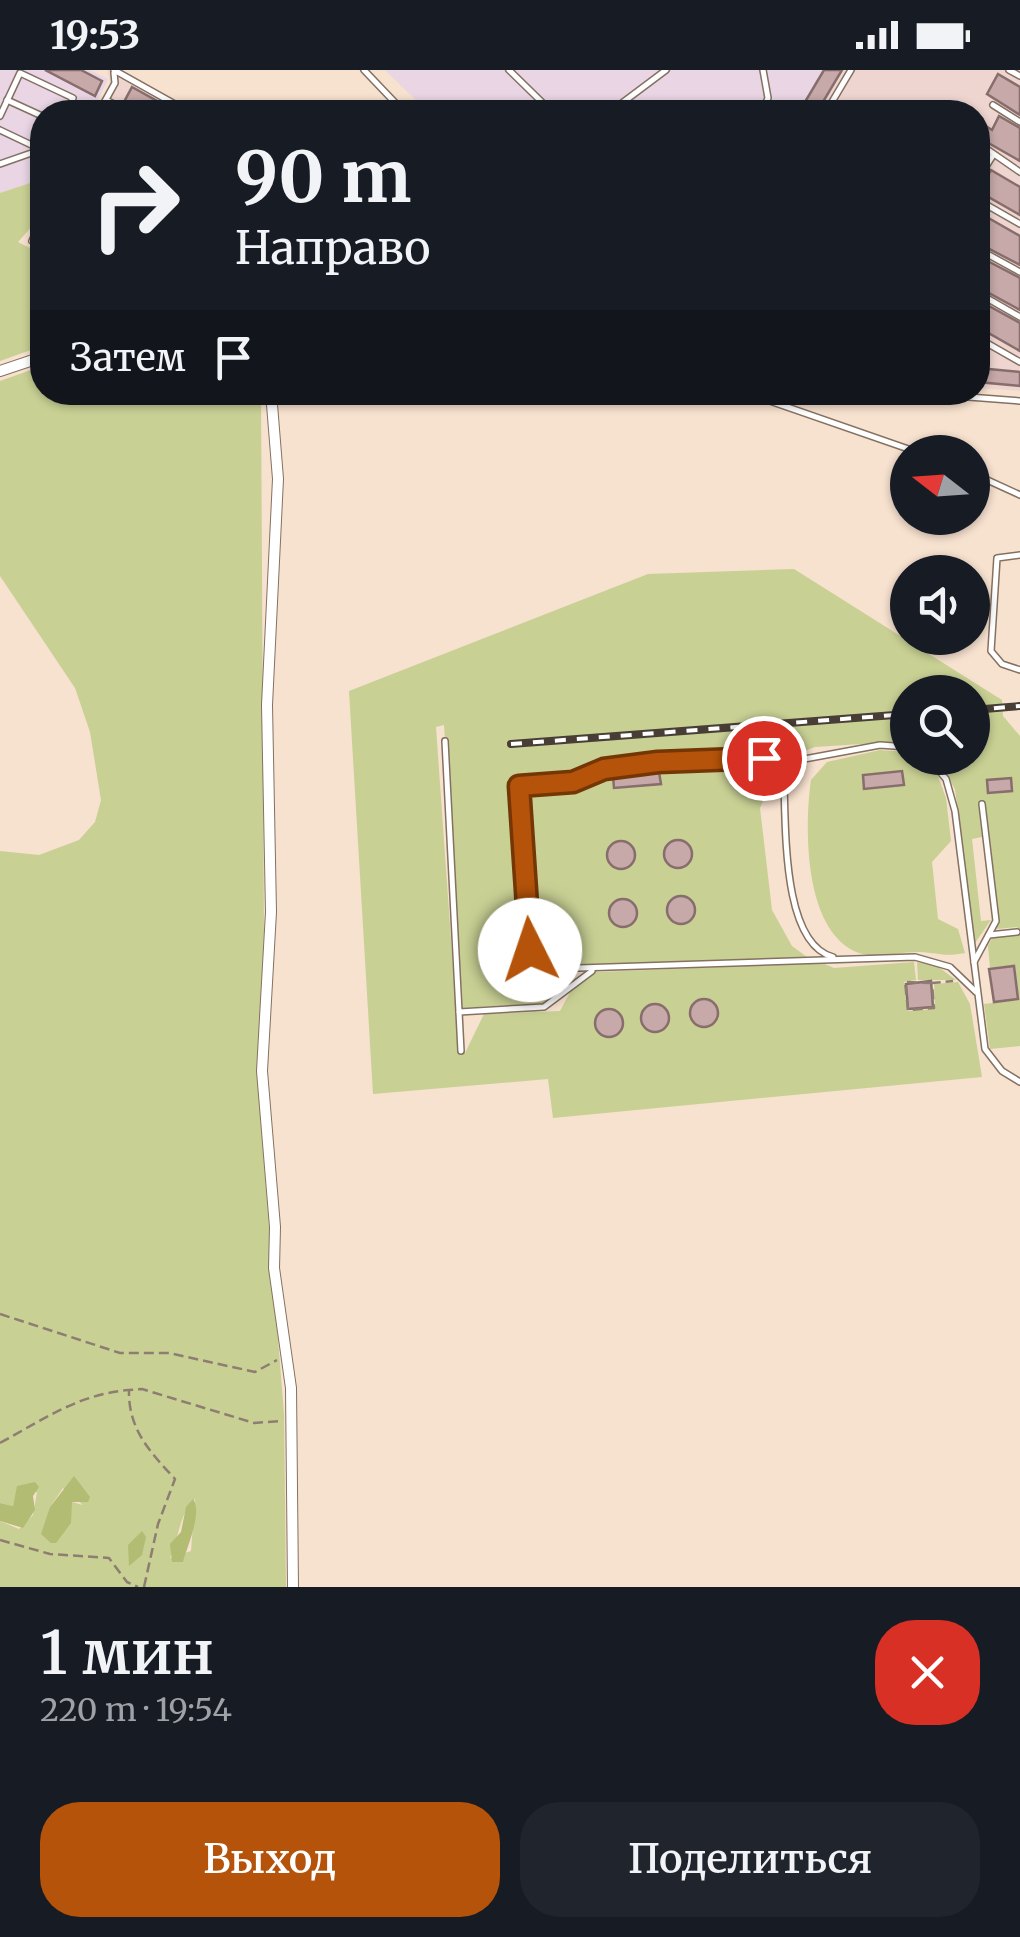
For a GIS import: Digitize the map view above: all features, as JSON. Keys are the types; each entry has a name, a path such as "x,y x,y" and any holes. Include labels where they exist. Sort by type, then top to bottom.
{"street":[{"path":"0,371 30,361"},
{"path":"272,405 278,478 268,706 272,912 262,1071 275,1227 274,1268 291,1420 293,1587"}],"lane":[{"path":"106,100 115,83 113,70"},
{"path":"113,70 168,100"},
{"path":"364,70 393,100"},
{"path":"509,70 540,100"},
{"path":"626,100 666,70"},
{"path":"763,70 767,100"},
{"path":"833,100 851,70"},
{"path":"1009,70 1020,76"},
{"path":"0,116 20,73 29,73 72,100"},
{"path":"7,100 30,111"},
{"path":"993,106 1020,122"},
{"path":"0,130 30,144"},
{"path":"0,164 30,154"},
{"path":"990,160 992,157 1020,172"},
{"path":"990,207 1020,224"},
{"path":"990,255 1020,272"},
{"path":"990,300 1020,317"},
{"path":"990,345 1020,362"},
{"path":"990,399 1020,401"},
{"path":"781,405 890,443"},
{"path":"990,480 1020,494"},
{"path":"1020,555 997,558 992,650 1002,664 1020,670"},
{"path":"445,741 462,1050"},
{"path":"890,747 862,748 783,763 764,758 685,759 604,769 573,782 519,786 530,950 548,969 915,957 940,962 976,992"},
{"path":"783,763 794,911 810,943 824,955 841,960"},
{"path":"943,775 955,811 985,1049 1002,1071 1020,1082"},
{"path":"973,965 996,922 982,804"},
{"path":"988,935 1016,932"},
{"path":"556,969 567,987"},
{"path":"460,1012 544,1007 594,969"}],"path":[{"path":"915,957 918,981"},
{"path":"932,983 934,1008 908,1010 905,982 964,980"},
{"path":"0,1314 120,1352 170,1353 255,1372 285,1356"},
{"path":"129,1390 129,1410 144,1445 175,1479 158,1524 144,1587"},
{"path":"0,1443 66,1404 98,1393 129,1390 142,1390 254,1424 291,1420"},
{"path":"0,1540 50,1554 109,1558 127,1582 138,1587"}],"shaded area":[{"path":"0,70 90,70 108,79 98,100 30,100 30,183 0,193"},
{"path":"107,70 120,70 176,100 101,100 110,83"},
{"path":"385,70 824,70 806,100 416,100"},
{"path":"824,70 1020,70 1020,391 990,389 990,100 806,100"}],"green space":[{"path":"30,183 30,228 18,242 30,248 30,350 0,361 0,193"},
{"path":"30,370 30,405 261,405 264,932 257,1076 284,1414 286,1587 0,1587 0,1521 19,1529 33,1515 37,1492 16,1494 13,1506 0,1503 0,851 39,855 79,840 95,822 101,800 90,732 75,688 0,576 0,381","holes":["63,1488 83,1505 72,1502 48,1524 50,1507","195,1499 191,1551 170,1558 183,1517"]},
{"path":"794,569 890,629 890,655 931,655 962,675 890,675 890,742 815,747 794,755 729,753 576,769 577,777 516,782 527,974 555,972 563,985 544,1003 462,1008 444,725 436,727 459,1053 465,1053 484,1014 560,1011 575,983 596,972 822,963 834,968 914,962 916,980 904,982 907,1011 935,1009 934,984 958,982 970,1004 982,1077 553,1118 548,1079 373,1094 349,691 648,574","holes":["707,1000 715,1006 717,1018 710,1026 700,1027 691,1019 690,1008 697,1001","656,1004 667,1011 669,1021 654,1032 645,1028 641,1016 646,1007","610,1009 621,1015 623,1025 617,1034 608,1037 599,1032 595,1020 600,1012"]},
{"path":"990,692 1002,700 1003,716 1020,736 1020,1046 990,1049 984,1004 1019,1000 1015,965 990,968 988,946 992,938 1019,934 1017,927 997,929 985,801 978,802 982,837 972,839 981,921 991,920 975,943 955,789 946,775 990,775"},
{"path":"880,750 890,751 890,772 863,775 864,788 903,784 902,775 937,775 946,798 951,841 932,862 938,919 958,929 965,953 866,955 841,942 827,924 812,877 808,825 811,780 827,762"},
{"path":"759,762 775,773 760,808 772,910 792,946 807,957 555,967 533,947 525,807 536,789 572,786 609,772","holes":["628,771 629,775 661,784 614,788 613,777","674,840 684,841 692,851 690,861 682,867 672,866 664,856 666,846","617,842 627,842 635,852 633,862 625,868 615,868 607,858 609,848","679,896 689,899 695,910 691,920 682,924 670,920 670,901","619,899 631,902 637,910 635,920 627,926 615,924 609,916 611,906"]},
{"path":"917,962 937,966 956,980 918,980"},
{"path":"74,1476 90,1497 88,1502 72,1502 71,1523 56,1543 51,1543 41,1534 50,1507"},
{"path":"35,1482 39,1487 33,1496 35,1510 23,1528 0,1521 0,1503 13,1506 17,1486"},
{"path":"193,1499 195,1522 183,1562 172,1562 170,1544 181,1532 186,1507"},
{"path":"142,1531 146,1537 142,1555 129,1566 128,1545"}],"building":[{"path":"45,70 81,70 102,81 95,96"},
{"path":"824,70 842,70 824,100 806,100"},
{"path":"998,74 1020,87 1020,115 987,94"},
{"path":"132,87 155,100 125,100"},
{"path":"999,116 1020,128 1020,161 990,144"},
{"path":"990,172 1020,187 1020,215 990,198"},
{"path":"990,219 1020,236 1020,265 990,249"},
{"path":"990,262 1020,278 1020,310 990,294"},
{"path":"990,307 1020,323 1020,351 990,334"},
{"path":"990,369 1020,372 1020,386 990,383"},
{"path":"659,772 661,784 614,788 613,776"},
{"path":"863,775 903,775 904,785 864,789"},
{"path":"1011,778 1012,791 988,793 987,780"},
{"path":"678,840 688,844 692,854 688,864 678,868 668,864 664,854 668,844"},
{"path":"621,841 631,845 635,855 631,865 621,869 611,865 607,855 611,845"},
{"path":"681,896 691,900 695,910 691,920 681,924 671,920 667,910 671,900"},
{"path":"623,899 633,903 637,913 633,923 623,927 613,923 609,913 613,903"},
{"path":"1014,966 1018,999 994,1002 989,969"},
{"path":"931,981 933,1007 908,1009 906,984"},
{"path":"704,999 714,1003 718,1013 714,1023 704,1027 694,1023 690,1013 694,1003"},
{"path":"655,1004 665,1008 669,1018 665,1028 655,1032 645,1028 641,1018 645,1008"},
{"path":"609,1009 619,1013 623,1023 619,1033 609,1037 599,1033 595,1023 599,1013"}],"railway":[{"path":"990,708 1020,706"},
{"path":"511,744 890,715"}],"route":[{"path":"530,950 519,786 573,782 604,769 658,762 764,758"}]}
